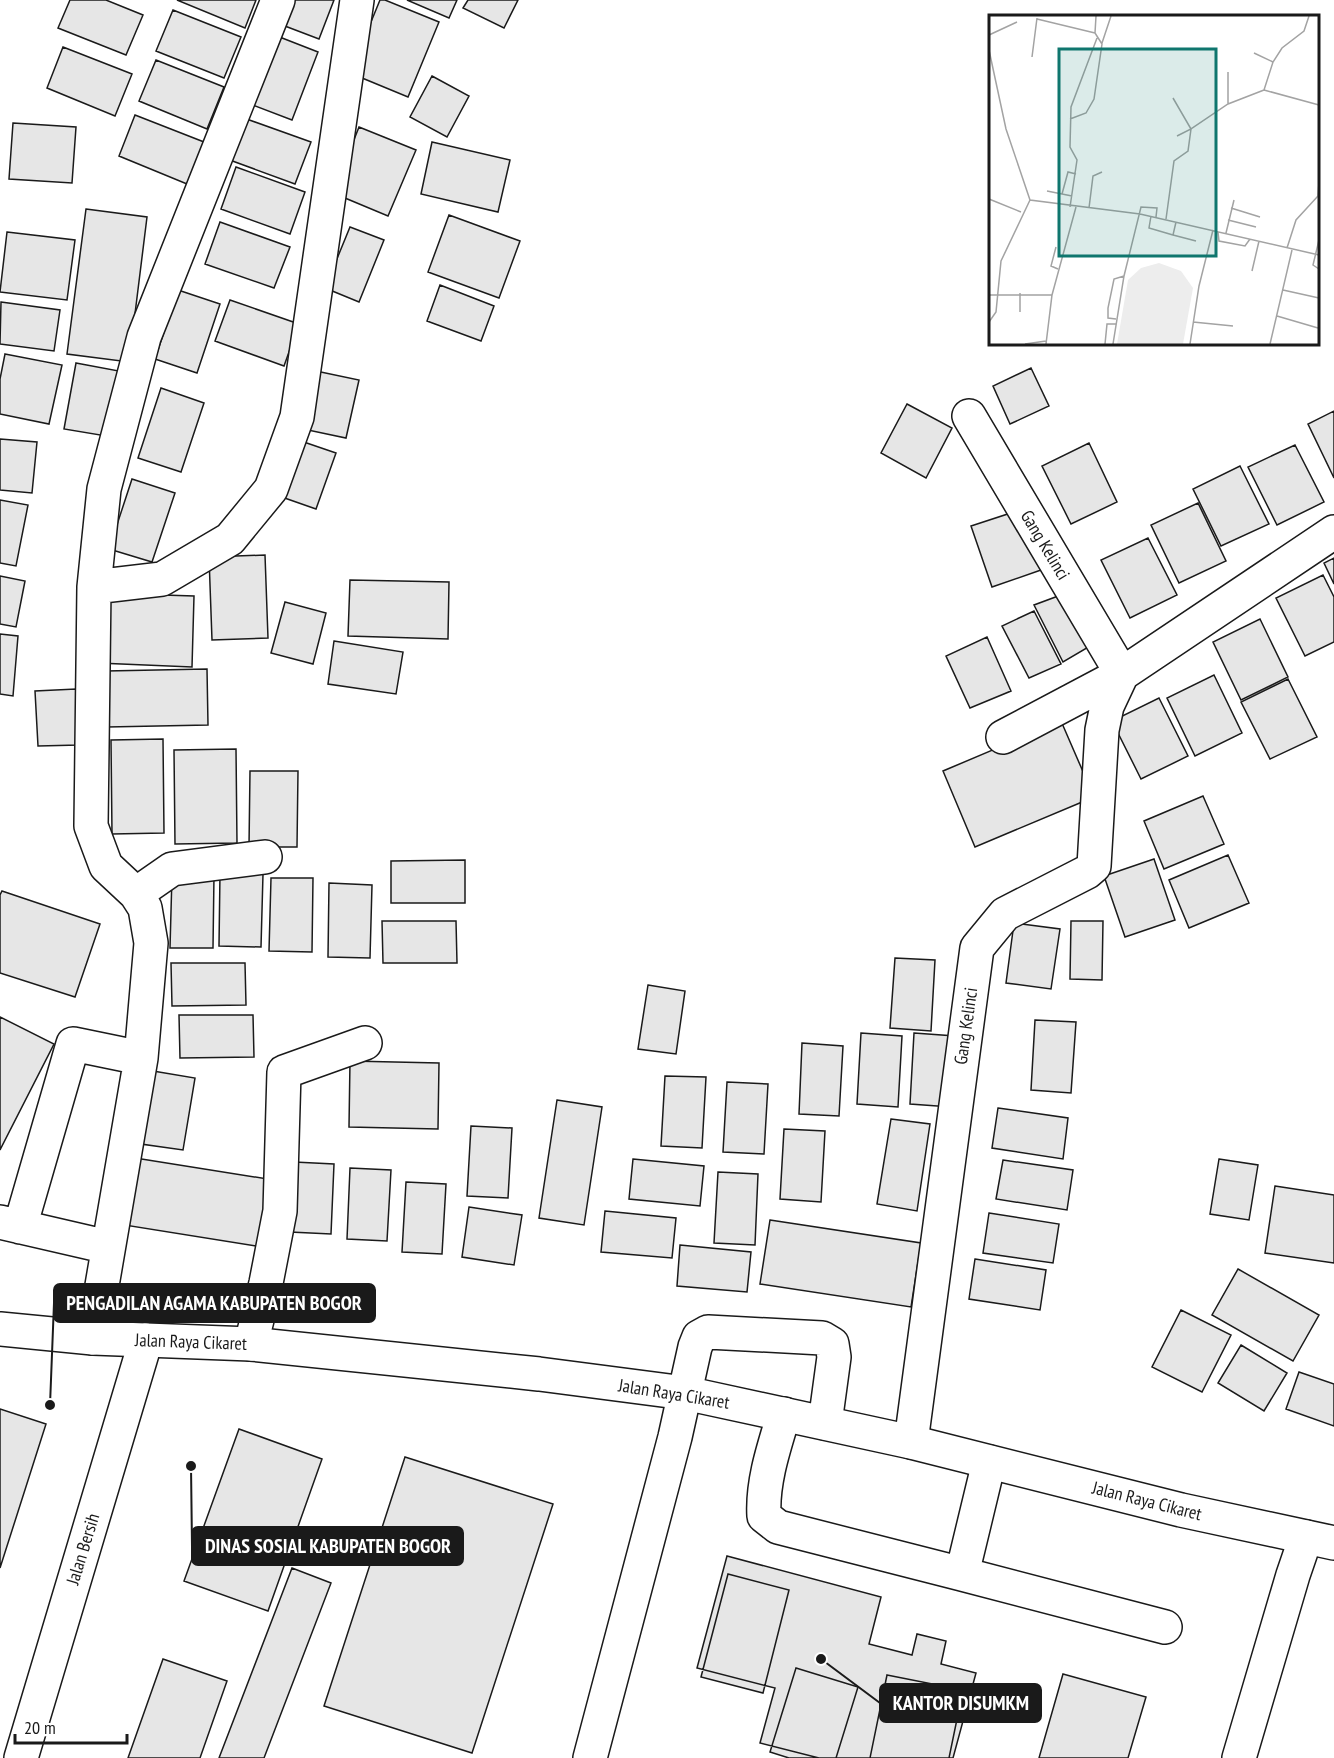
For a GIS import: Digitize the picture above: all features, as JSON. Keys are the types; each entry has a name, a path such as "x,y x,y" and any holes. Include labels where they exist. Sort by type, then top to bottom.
{"street":[{"path":"93,1338 141,1058 151,943 145,908 136,894 106,866 92,826 94,587 104,489 144,338 279,0"},
{"path":"94,587 162,579 230,540 271,489 297,417 357,0"},
{"name":"Gang Kelinci","path":"911,1442 977,948 1005,914 1087,872 1094,866 1102,730 1107,706 1122,674 969,416"},
{"path":"1003,737 1122,674 1334,532"},
{"path":"136,894 172,868 265,857"},
{"path":"251,1344 280,1211 284,1072 365,1043"},
{"path":"108,1246 10,1224 74,1044 141,1058"},
{"name":"Jalan Raya Cikaret","path":"0,1329 93,1338 251,1344 539,1374 685,1394 911,1442 1181,1510 1320,1540"},
{"path":"590,1758 675,1437 699,1337 708,1332 822,1338 832,1344 834,1357 825,1423"},
{"name":"Jalan Bersih","path":"21,1758 146,1340"},
{"path":"784,1414 763,1498 764,1516 778,1527 1165,1627"},
{"path":"962,1574 989,1462"},
{"path":"1239,1758 1293,1575 1320,1540"}],"building":[{"path":"70,0 106,0 143,15 126,55 58,28"},
{"path":"177,0 256,0 245,28"},
{"path":"286,0 334,0 319,39 277,23"},
{"path":"380,0 439,22 408,97 350,73"},
{"path":"407,0 457,0 449,18"},
{"path":"468,0 518,0 504,28 463,8"},
{"path":"173,10 241,37 224,78 156,51"},
{"path":"277,36 318,52 292,120 250,104"},
{"path":"63,47 132,74 115,116 47,88"},
{"path":"156,60 224,87 207,129 139,101"},
{"path":"432,76 469,96 447,137 410,117"},
{"path":"135,115 204,142 187,184 119,156"},
{"path":"241,117 311,142 295,184 227,159"},
{"path":"13,123 76,127 72,183 9,179"},
{"path":"359,127 416,150 388,216 333,193"},
{"path":"432,142 510,160 498,212 421,194"},
{"path":"236,167 305,192 290,234 221,209"},
{"path":"86,209 147,217 129,362 67,354"},
{"path":"449,215 520,241 499,298 428,272"},
{"path":"220,222 290,247 274,288 205,264"},
{"path":"350,227 384,240 359,302 325,288"},
{"path":"7,232 75,240 67,300 0,292"},
{"path":"440,285 494,306 481,341 427,321"},
{"path":"178,290 220,304 197,373 155,359"},
{"path":"230,300 299,324 284,366 215,341"},
{"path":"1,302 60,310 54,351 0,344"},
{"path":"5,354 62,365 49,424 0,414 0,379"},
{"path":"76,363 119,371 106,436 64,429"},
{"path":"1031,368 1049,406 1010,424 993,386"},
{"path":"316,371 359,380 346,438 303,429"},
{"path":"161,388 204,403 181,472 138,458"},
{"path":"907,404 952,428 926,478 881,453"},
{"path":"1334,411 1334,478 1308,424"},
{"path":"0,439 37,442 32,493 0,490"},
{"path":"295,439 336,453 316,509 276,495"},
{"path":"1089,443 1117,502 1071,524 1042,466"},
{"path":"1295,445 1324,502 1277,525 1248,467"},
{"path":"1240,466 1269,524 1221,546 1193,489"},
{"path":"132,479 175,493 152,562 109,549"},
{"path":"0,500 28,505 16,566 0,563"},
{"path":"1198,503 1226,561 1179,583 1151,525"},
{"path":"1020,510 1041,570 992,587 971,526"},
{"path":"1148,538 1177,595 1130,618 1101,560"},
{"path":"265,555 268,638 212,640 209,557"},
{"path":"1334,558 1334,584 1324,563"},
{"path":"1323,575 1334,597 1334,642 1305,656 1276,598"},
{"path":"0,576 25,581 16,627 0,624"},
{"path":"350,580 449,582 448,639 348,636"},
{"path":"1069,592 1097,642 1063,662 1034,605"},
{"path":"100,593 194,596 192,667 98,663"},
{"path":"285,602 326,613 313,664 271,653"},
{"path":"1034,611 1061,664 1029,678 1002,626"},
{"path":"1260,619 1288,677 1241,700 1213,642"},
{"path":"0,634 18,636 13,696 0,694"},
{"path":"987,637 1011,691 970,708 946,656"},
{"path":"334,641 403,652 396,694 328,684"},
{"path":"207,669 208,725 107,727 106,671"},
{"path":"1214,675 1242,733 1195,756 1167,698"},
{"path":"1288,679 1317,737 1270,759 1241,702"},
{"path":"76,689 79,745 38,746 35,691"},
{"path":"1159,698 1188,756 1141,779 1112,721"},
{"path":"1061,721 1094,797 975,847 943,771"},
{"path":"163,739 164,833 112,834 111,740"},
{"path":"236,749 237,843 175,844 174,750"},
{"path":"250,771 298,771 297,847 249,847"},
{"path":"1203,796 1224,844 1164,869 1144,821"},
{"path":"1228,855 1249,903 1189,928 1169,880"},
{"path":"1154,859 1175,920 1125,937 1104,876"},
{"path":"465,860 465,903 391,903 391,861"},
{"path":"220,873 263,874 261,947 219,946"},
{"path":"172,875 214,875 213,948 170,948"},
{"path":"271,878 313,878 312,952 269,951"},
{"path":"329,883 372,885 370,958 328,957"},
{"path":"2,891 100,924 75,997 0,973 0,895"},
{"path":"382,921 456,921 457,963 383,963"},
{"path":"1071,921 1103,921 1102,980 1070,979"},
{"path":"1014,923 1060,929 1051,989 1006,983"},
{"path":"895,958 935,960 931,1031 890,1028"},
{"path":"171,963 245,963 246,1005 172,1006"},
{"path":"648,985 685,991 676,1054 638,1049"},
{"path":"179,1015 253,1015 254,1057 180,1058"},
{"path":"0,1017 54,1044 0,1150"},
{"path":"1035,1020 1076,1022 1071,1093 1031,1090"},
{"path":"861,1033 902,1036 898,1107 857,1104"},
{"path":"914,1033 955,1036 951,1107 910,1104"},
{"path":"802,1043 843,1046 839,1116 799,1114"},
{"path":"350,1061 439,1063 438,1129 349,1127"},
{"path":"153,1071 195,1078 183,1150 141,1144"},
{"path":"665,1076 706,1077 702,1148 661,1146"},
{"path":"727,1082 768,1084 764,1154 723,1152"},
{"path":"557,1100 602,1107 584,1225 539,1218"},
{"path":"998,1108 1068,1118 1063,1159 992,1148"},
{"path":"891,1119 930,1124 917,1211 877,1204"},
{"path":"471,1126 512,1128 508,1198 467,1196"},
{"path":"784,1129 825,1131 821,1202 780,1199"},
{"path":"129,1157 274,1180 263,1247 118,1224"},
{"path":"633,1159 704,1166 700,1206 629,1199"},
{"path":"1219,1159 1258,1165 1249,1220 1210,1214"},
{"path":"1003,1160 1073,1170 1067,1210 996,1199"},
{"path":"294,1162 334,1164 331,1234 290,1232"},
{"path":"350,1168 391,1170 387,1241 347,1239"},
{"path":"718,1172 758,1174 755,1245 714,1243"},
{"path":"406,1182 446,1184 442,1254 402,1252"},
{"path":"1275,1186 1334,1195 1334,1263 1265,1253"},
{"path":"469,1207 522,1215 514,1265 462,1257"},
{"path":"605,1211 676,1218 672,1258 601,1252"},
{"path":"989,1213 1059,1224 1053,1263 983,1253"},
{"path":"770,1220 921,1243 911,1307 760,1284"},
{"path":"680,1245 751,1252 747,1292 677,1286"},
{"path":"975,1259 1046,1270 1040,1310 969,1299"},
{"path":"1238,1269 1319,1315 1293,1361 1212,1315"},
{"path":"1181,1310 1231,1335 1202,1392 1152,1367"},
{"path":"1241,1345 1287,1373 1264,1411 1218,1383"},
{"path":"1299,1372 1334,1384 1334,1426 1286,1409"},
{"path":"0,1409 46,1424 0,1568"},
{"path":"239,1429 322,1459 268,1611 184,1581"},
{"path":"405,1457 553,1504 472,1753 324,1706"},
{"path":"727,1556 881,1597 869,1644 912,1655 917,1634 946,1641 941,1664 976,1673 953,1758 819,1758 760,1743 775,1688 697,1668"},
{"path":"292,1568 331,1583 264,1758 219,1758"},
{"path":"728,1574 789,1590 763,1693 701,1677"},
{"path":"163,1659 227,1681 200,1758 128,1758"},
{"path":"796,1668 858,1687 836,1758 789,1758 770,1752"},
{"path":"1063,1674 1146,1697 1128,1758 1039,1758"},
{"path":"887,1675 963,1690 949,1758 870,1758"}],"place":[{"name":"PENGADILAN AGAMA KABUPATEN BOGOR","path":"50,1405"},
{"name":"DINAS SOSIAL KABUPATEN BOGOR","path":"191,1466"},
{"name":"KANTOR DISUMKM","path":"821,1659"}]}
